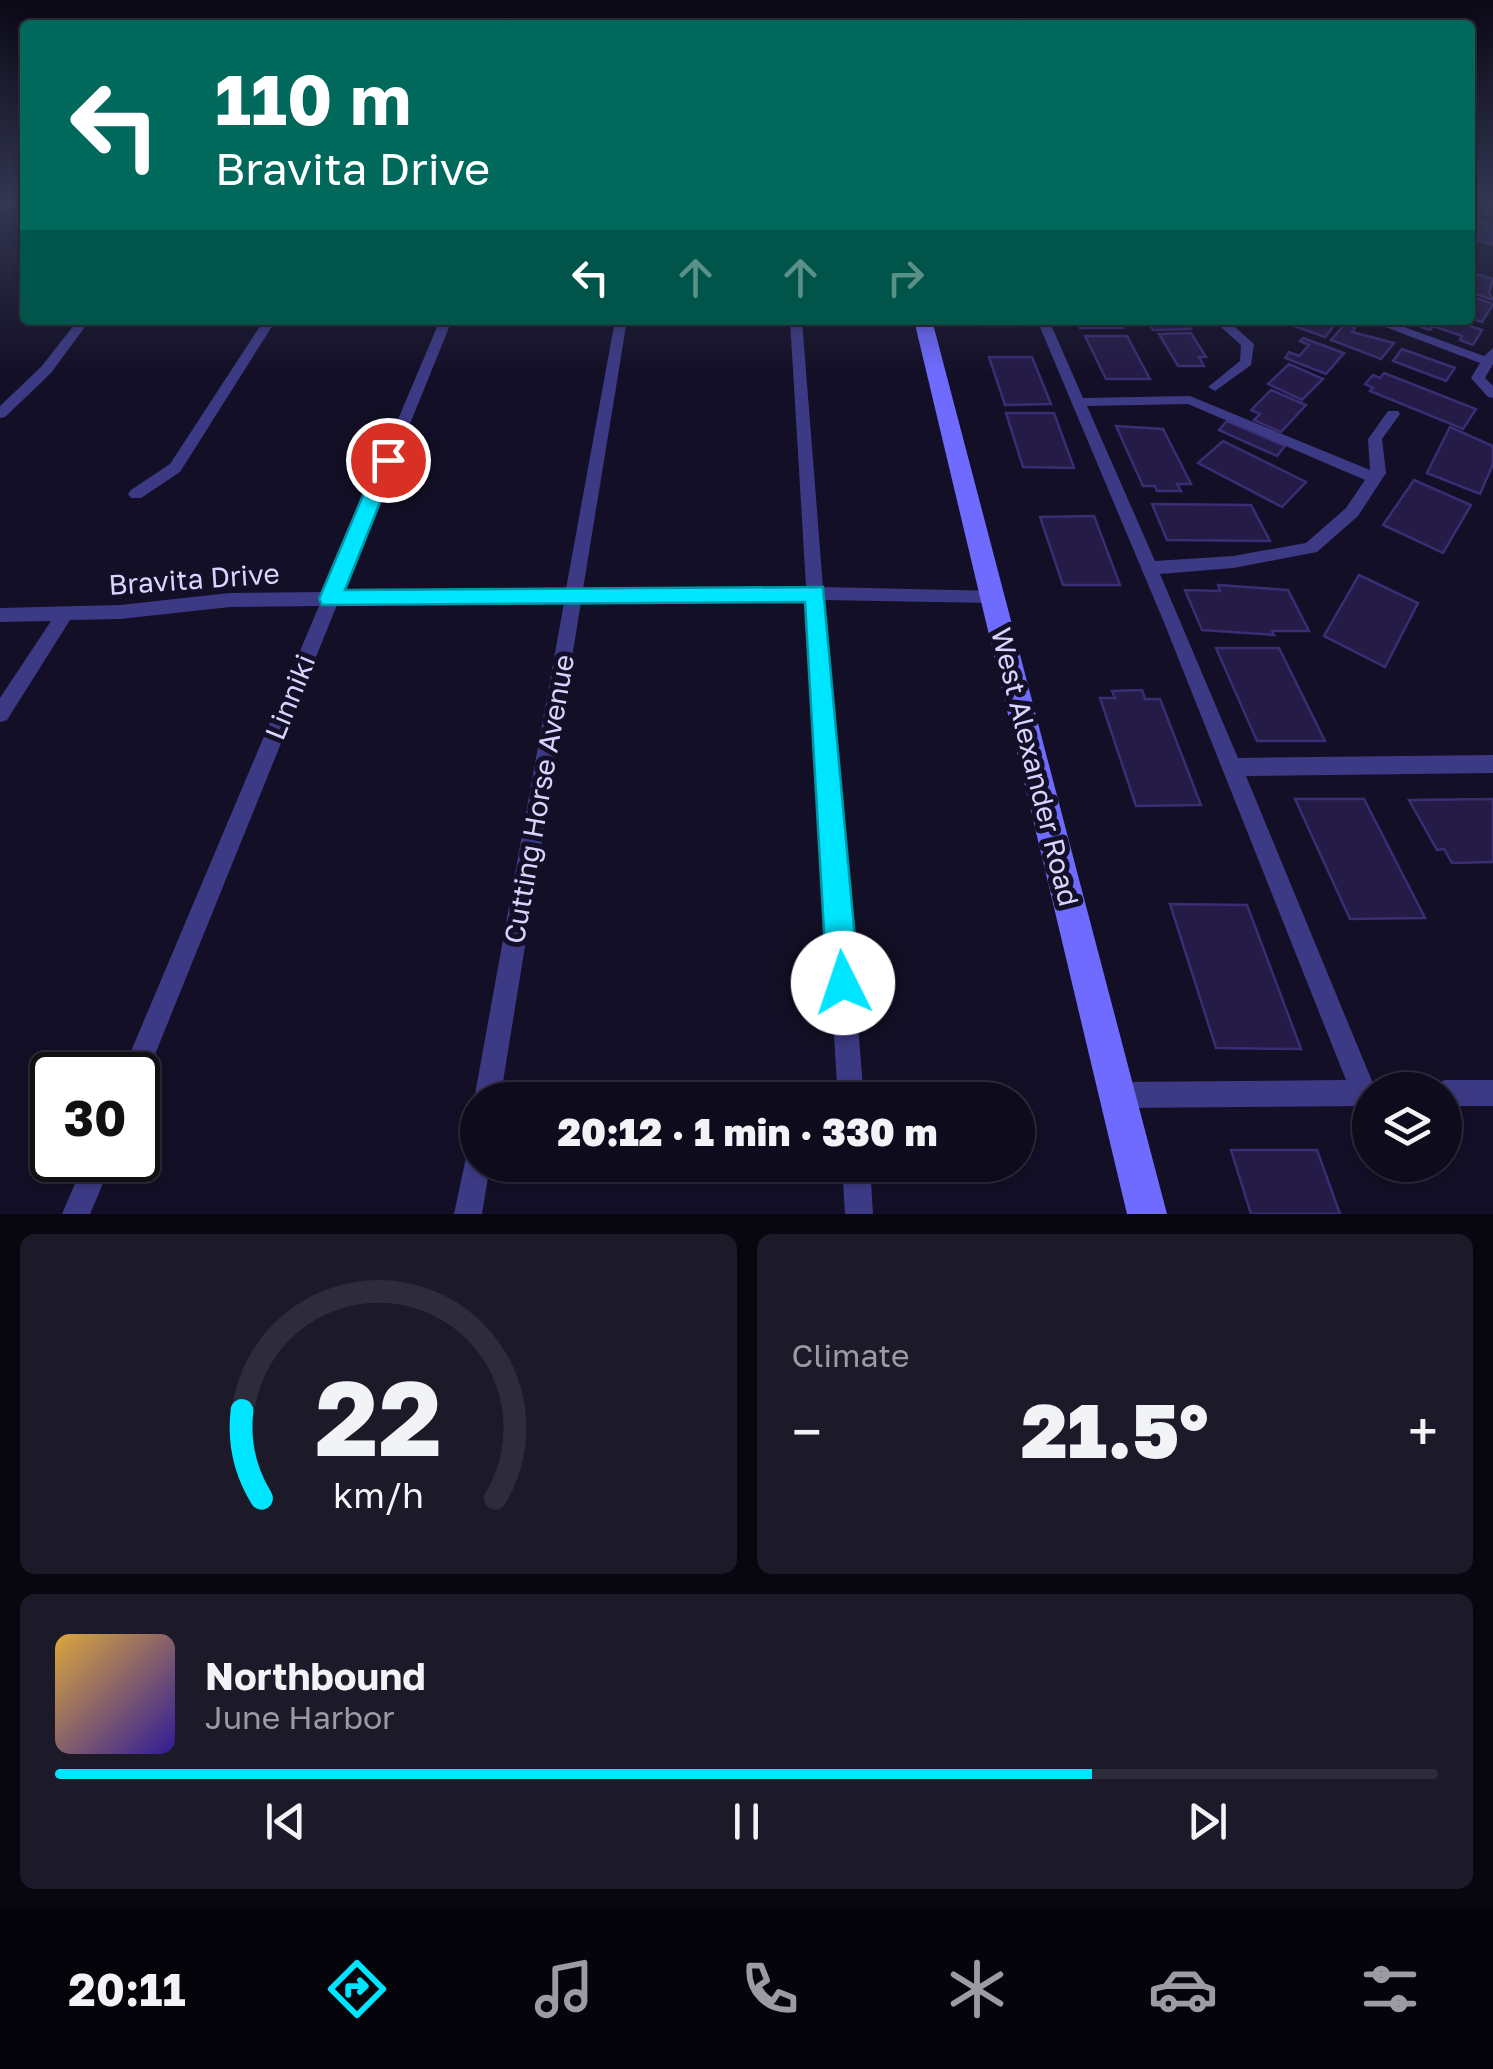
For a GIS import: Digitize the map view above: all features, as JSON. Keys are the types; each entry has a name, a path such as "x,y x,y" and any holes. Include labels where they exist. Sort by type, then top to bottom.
{"main road":[{"name":"West Alexander Road","path":"924,325 1147,1214"}],"street":[{"path":"0,414 46,370 80,325"},
{"path":"136,494 175,468 267,325"},
{"name":"Linniki","path":"143,1052 444,325"},
{"name":"Cutting Horse Avenue","path":"491,1082 619,325"},
{"path":"796,325 850,1082"},
{"path":"1045,325 1358,1072"},
{"path":"1215,387 1246,362 1248,344 1224,325"},
{"path":"1389,325 1490,356 1478,378 1493,394"},
{"path":"1077,402 1190,400 1374,478"},
{"path":"1150,568 1233,562 1311,548 1352,512 1378,473 1374,439 1393,414"},
{"name":"Bravita Drive","path":"0,616 64,615 230,600 815,593 992,596"},
{"path":"0,714 64,615"},
{"path":"1233,767 1493,764"},
{"path":"1117,1095 1352,1093"},
{"path":"1462,1093 1493,1093"},
{"path":"76,1214 89,1182"},
{"path":"468,1214 474,1182"},
{"path":"857,1182 860,1214"}],"building":[{"path":"1475,273 1493,279 1489,293 1493,300 1475,294"},
{"path":"1475,298 1493,304 1482,322 1475,320"},
{"path":"1079,325 1123,328 1080,328"},
{"path":"1150,325 1188,325 1191,329 1153,330"},
{"path":"1291,325 1335,325 1325,337"},
{"path":"1348,325 1355,328 1352,332 1394,343 1381,359 1331,340"},
{"path":"1422,325 1468,325 1482,330 1473,345 1460,340 1462,336 1433,326 1430,330"},
{"path":"1191,333 1206,357 1199,357 1204,366 1178,366 1159,334"},
{"path":"1085,336 1127,336 1150,379 1106,379"},
{"path":"1303,338 1344,353 1326,374 1285,358 1289,352 1299,356 1309,345 1300,341"},
{"path":"1402,349 1455,368 1446,381 1393,361"},
{"path":"989,357 1032,357 1051,404 1005,405"},
{"path":"1289,364 1323,379 1302,400 1268,384"},
{"path":"1384,373 1476,409 1463,429 1370,391 1373,388 1365,384 1373,375 1380,378"},
{"path":"1271,390 1306,405 1281,432 1254,420 1260,414 1251,410"},
{"path":"1006,413 1054,413 1074,468 1023,467"},
{"path":"1227,421 1285,446 1277,456 1219,430"},
{"path":"1116,426 1163,429 1191,484 1177,484 1181,491 1157,491 1155,486 1143,486"},
{"path":"1450,427 1493,446 1493,464 1480,494 1427,473"},
{"path":"1223,441 1306,482 1282,507 1198,463"},
{"path":"1414,480 1471,505 1443,553 1383,525"},
{"path":"1152,504 1251,505 1270,541 1167,540"},
{"path":"1094,516 1120,585 1063,585 1040,517"},
{"path":"1359,575 1418,603 1385,667 1324,636"},
{"path":"1218,585 1288,590 1309,631 1272,631 1274,635 1202,630 1185,590 1220,591"},
{"path":"1216,648 1279,648 1325,741 1257,741"},
{"path":"1142,690 1145,699 1160,699 1201,805 1136,806 1100,698 1115,698 1112,691"},
{"path":"1295,799 1364,799 1425,918 1350,919"},
{"path":"1493,799 1493,862 1452,863 1444,849 1437,850 1409,800"},
{"path":"1170,904 1247,905 1301,1049 1216,1048"},
{"path":"1231,1150 1317,1150 1340,1214 1251,1214"}],"route":[{"path":"388,460 330,599 815,593 843,983"}]}
